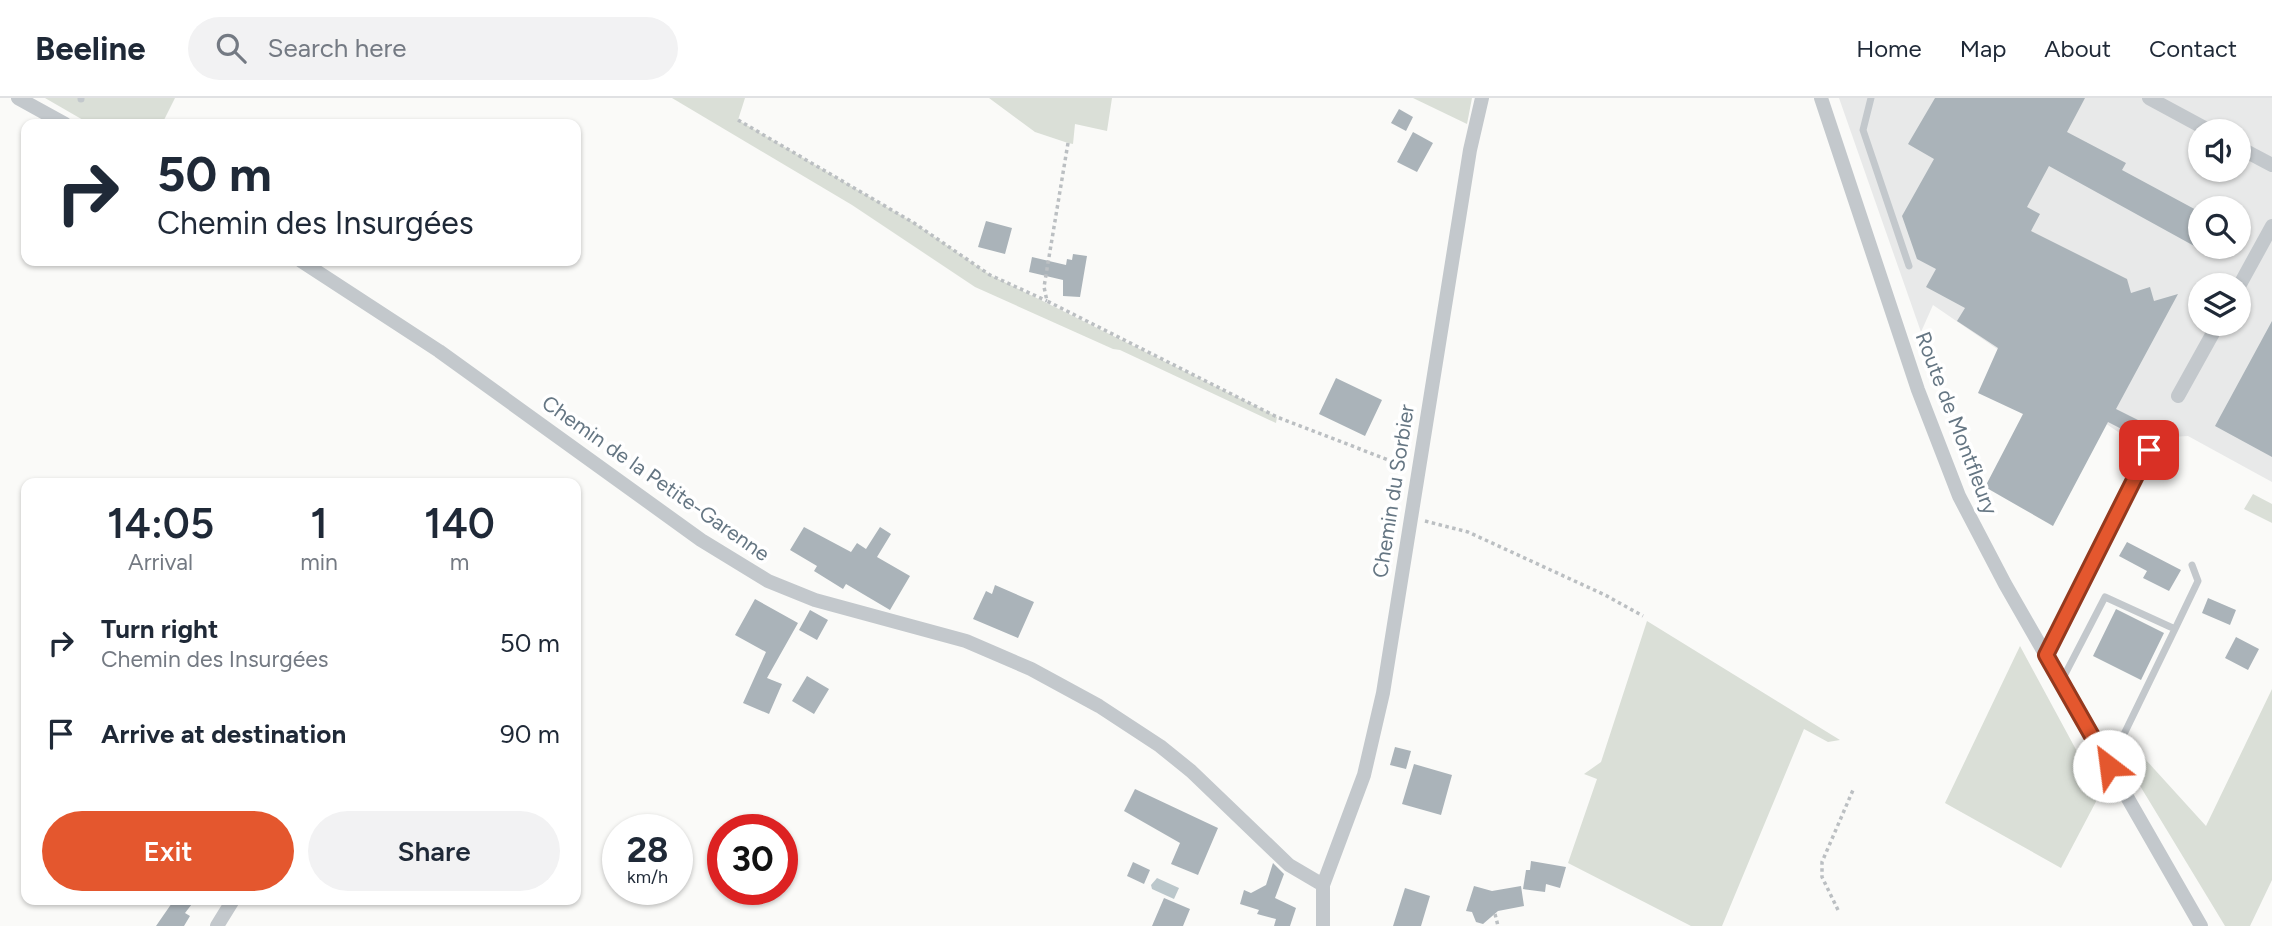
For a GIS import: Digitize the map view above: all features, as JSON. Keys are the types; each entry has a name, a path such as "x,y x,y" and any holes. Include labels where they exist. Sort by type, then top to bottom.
{"street":[{"path":"18,98 56,119"},
{"name":"Chemin du Sorbier","path":"1323,885 1351,816 1376,732 1416,471 1482,98"},
{"name":"Route de Montfleury","path":"1821,98 1945,464 1987,552 2201,926"},
{"path":"2149,98 2188,119"},
{"path":"2251,154 2272,165"},
{"path":"2246,273 2272,226"},
{"name":"Chemin de la Petite-Garenne","path":"309,266 450,359 701,540 768,581 815,600 979,646 1031,669 1099,706 1160,746 1191,771 1289,865 1323,885"},
{"path":"2178,396 2211,336"},
{"path":"2046,655 2149,450"},
{"path":"1323,885 1323,926"},
{"path":"217,926 230,905"}],"lane":[{"path":"1871,98 1863,130 1909,266"},
{"path":"2109,766 2197,581 2192,565"},
{"path":"2061,682 2105,597 2175,629"}],"path":[{"path":"738,120 914,223 990,275 1277,417 1416,471"},
{"path":"1047,301 1044,287 1068,143"},
{"path":"1409,519 1440,523 1468,532 1605,595 1643,616"},
{"path":"1838,910 1822,877 1822,862 1853,790"},
{"path":"1495,914 1498,926"}],"shaded area":[{"path":"45,98 175,98 164,119 81,119"},
{"path":"672,98 745,98 738,120 914,223 990,275 1277,417 1276,423 1120,350 975,287 852,205"},
{"path":"989,98 1112,98 1107,131 1075,124 1073,144 1035,132"},
{"path":"1413,98 1472,98 1467,124"},
{"path":"1839,98 2272,98 2272,482 2188,436 2173,437 2159,460 1933,305 1921,332"},
{"path":"2253,494 2272,504 2272,523 2244,509"},
{"path":"1647,621 1840,740 1828,742 1804,729 1722,926 1691,926 1568,863 1597,779 1584,774 1601,762"},
{"path":"2020,646 2100,794 2061,868 1945,803"},
{"path":"2272,689 2272,880 2250,926 2225,926 2128,766 2136,749 2206,826"},
{"path":"1157,878 1179,888 1174,899 1152,889 1151,885"}],"building":[{"path":"1935,98 2085,98 2067,132 2126,163 2122,170 2188,206 2188,243 2049,166 2027,207 2040,214 2031,231 2127,279 2131,293 2150,287 2154,301 2178,294 2116,409 2158,430 2152,441 2145,441 2108,422 2053,526 1985,487 2023,414 1978,393 1998,348 1957,321 1965,308 1926,287 1936,269 1917,259 1902,216 1934,159 1908,144"},
{"path":"1399,109 1413,117 1406,131 1391,123"},
{"path":"1413,132 1433,143 1417,172 1397,162"},
{"path":"986,221 1012,228 1005,254 978,247"},
{"path":"1073,254 1087,256 1080,297 1063,296 1063,280 1029,272 1032,257 1066,265 1067,259 1072,260"},
{"path":"2272,321 2272,457 2215,426"},
{"path":"1336,378 1382,400 1365,436 1319,414"},
{"path":"804,527 851,552 857,543 866,549 880,527 891,534 877,557 910,576 890,610 846,584 843,589 814,571 817,566 790,550"},
{"path":"2127,542 2181,570 2169,591 2143,578 2147,571 2119,556"},
{"path":"995,585 1034,602 1018,638 973,619 986,591 992,594"},
{"path":"2208,598 2236,610 2230,625 2202,613"},
{"path":"755,599 798,623 767,678 782,684 769,714 743,703 766,652 735,635"},
{"path":"2116,609 2164,633 2141,680 2093,656"},
{"path":"810,610 828,620 817,640 799,630"},
{"path":"2236,637 2259,649 2248,670 2225,658"},
{"path":"807,676 829,689 814,714 792,701"},
{"path":"1395,747 1411,751 1406,769 1390,765"},
{"path":"1414,764 1452,775 1441,815 1402,804"},
{"path":"1135,789 1218,828 1198,875 1171,864 1180,843 1124,811"},
{"path":"1531,861 1566,867 1560,888 1546,884 1545,892 1523,889 1526,870 1530,870"},
{"path":"1133,862 1150,870 1144,884 1127,876"},
{"path":"1273,863 1284,874 1275,898 1296,908 1290,926 1274,926 1276,919 1257,914 1259,910 1240,904 1244,890 1251,893 1266,885"},
{"path":"1474,886 1492,891 1521,886 1524,906 1498,911 1483,924 1476,922 1472,912 1466,911"},
{"path":"1405,888 1430,896 1421,926 1393,926"},
{"path":"1164,898 1190,909 1183,926 1152,926"},
{"path":"171,905 191,905 185,913 190,916 184,926 156,926"}],"route":[{"path":"2109,766 2046,655 2149,450"}]}
